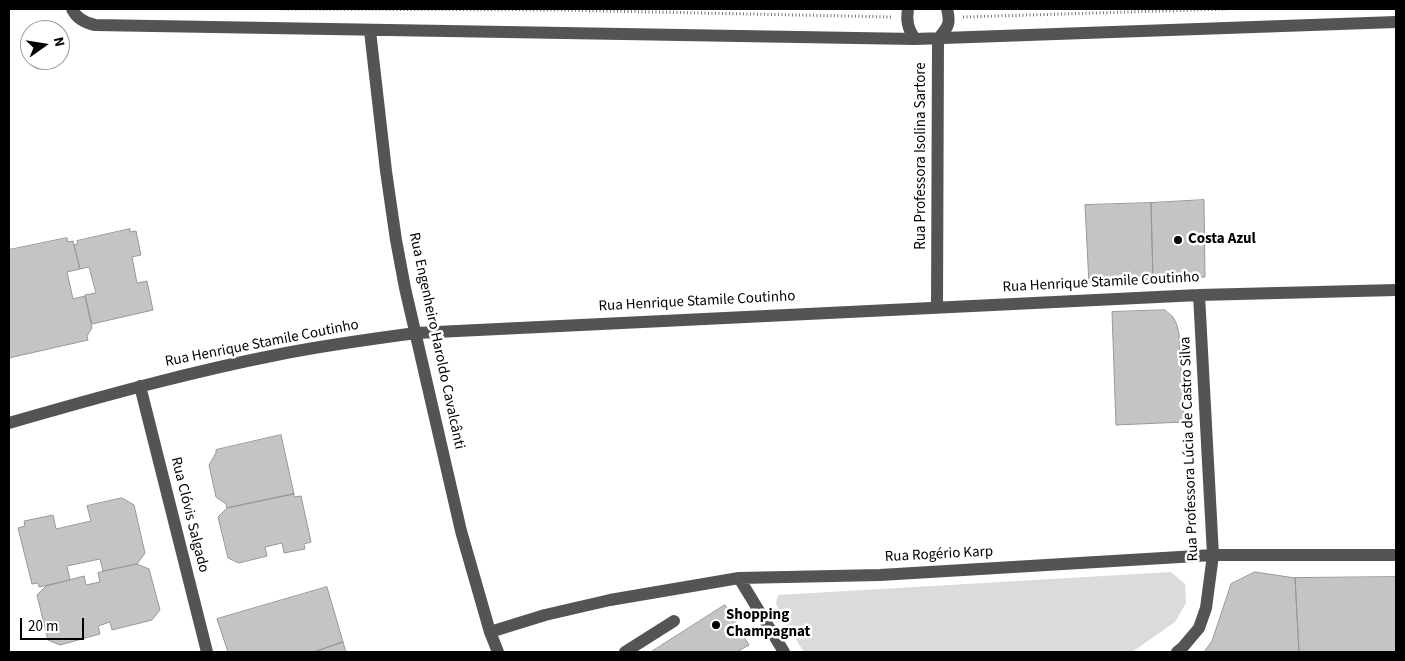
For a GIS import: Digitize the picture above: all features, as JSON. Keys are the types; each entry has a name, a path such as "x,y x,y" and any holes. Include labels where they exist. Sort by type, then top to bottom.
{"street":[{"path":"72,9 75,15 84,23 95,25 914,39 1396,22"},
{"path":"907,13 910,32 914,39"},
{"name":"Rua Professora Isolina Sartore","path":"937,307 938,39 948,25 948,13"},
{"name":"Rua Engenheiro Haroldo Cavalcânti","path":"370,31 396,240 461,531 490,632 498,652"},
{"name":"Rua Henrique Stamile Coutinho","path":"9,423 140,386 281,354 340,343 416,333 1199,295 1396,290"},
{"name":"Rua Professora Lúcia de Castro Silva","path":"1177,652 1199,628 1206,608 1213,555 1199,295"},
{"name":"Rua Clóvis Salgado","path":"140,386 207,652"},
{"name":"Rua Rogério Karp","path":"490,632 545,615 610,600 739,578 880,575 1213,555 1396,555"},
{"path":"739,578 784,652"},
{"path":"625,652 674,621"}],"path":[{"path":"275,9 907,13"},
{"path":"948,13 1228,9"}],"shaded area":[{"path":"1171,572 1185,584 1186,603 1175,622 1132,652 804,652 781,616 776,603 778,595"}],"building":[{"name":"Costa Azul","path":"1204,200 1205,277 1153,280 1151,203"},
{"path":"1151,203 1153,280 1089,284 1085,205"},
{"path":"130,229 130,232 136,231 141,255 132,257 137,283 147,281 153,310 92,324 85,295 96,293 89,267 80,269 74,245 78,244 77,241"},
{"path":"67,238 68,242 73,241 80,269 67,272 73,299 85,296 92,328 87,336 88,340 9,358 9,250"},
{"path":"1165,310 1173,317 1179,334 1184,422 1116,425 1112,312"},
{"path":"281,435 294,494 227,508 226,504 216,497 209,465 216,450"},
{"path":"294,494 294,497 301,496 311,542 304,544 305,549 284,553 282,543 265,547 267,556 239,563 228,558 218,517 227,508"},
{"path":"122,498 134,505 145,553 137,564 103,571 100,559 67,566 70,580 39,587 38,583 32,584 18,528 25,526 24,521 53,515 56,529 91,521 87,506"},
{"path":"137,564 149,569 160,610 152,620 112,630 110,622 98,626 100,634 60,645 48,640 37,595 46,586 84,576 86,585 100,582 98,573"},
{"path":"1255,572 1295,578 1299,652 1204,652 1212,641 1231,584"},
{"path":"1396,577 1396,652 1299,652 1295,578"},
{"path":"327,587 343,642 314,652 228,652 217,619"},
{"name":"Shopping Champagnat","path":"725,605 749,645 737,652 651,652"},
{"path":"343,642 346,652 314,652"}],"place":[{"name":"Costa Azul","path":"1178,240"},
{"name":"Shopping Champagnat","path":"716,625"}]}
